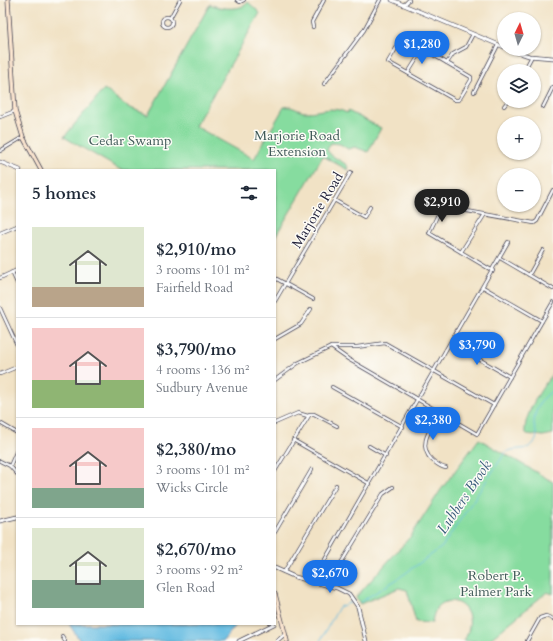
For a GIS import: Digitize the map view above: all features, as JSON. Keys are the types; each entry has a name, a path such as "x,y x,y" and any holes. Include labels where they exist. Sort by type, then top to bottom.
{"main road":[{"path":"8,0 15,111 23,137 40,169"},
{"path":"276,598 287,641"}],"street":[{"path":"170,18 180,0"},
{"path":"237,0 240,2 244,0"},
{"path":"313,27 312,22 324,0"},
{"path":"324,84 364,30 380,0"},
{"path":"392,0 400,1 404,5 497,45"},
{"path":"404,5 409,0"},
{"path":"447,63 453,54 466,47 473,34"},
{"path":"405,39 423,49 471,78 458,101 388,62 401,40 405,39"},
{"path":"474,92 497,47"},
{"path":"408,74 423,49"},
{"path":"528,64 532,56 553,58"},
{"path":"543,107 553,88"},
{"path":"0,117 15,111"},
{"path":"0,151 23,137"},
{"path":"0,162 18,169"},
{"name":"Marjorie Road","path":"276,299 280,295 285,283 351,172"},
{"path":"493,271 428,233 440,206 534,223 537,221 553,190"},
{"path":"334,200 364,217 370,207"},
{"path":"461,252 485,214"},
{"path":"0,234 16,226"},
{"path":"312,582 493,271 508,242"},
{"path":"529,275 543,250"},
{"path":"500,258 553,289"},
{"path":"0,278 16,270"},
{"path":"12,272 16,281"},
{"path":"276,278 313,299"},
{"path":"483,287 542,321"},
{"path":"331,347 477,434 553,302"},
{"path":"0,308 16,343"},
{"path":"276,338 302,324 311,310"},
{"path":"0,319 4,318"},
{"path":"276,379 298,363 331,347 357,347 382,342 387,343 494,405"},
{"path":"451,343 510,377"},
{"path":"0,374 16,367"},
{"path":"332,387 402,427"},
{"path":"276,423 298,412 308,416 312,414 337,426"},
{"path":"440,412 426,437 424,448 431,458 441,467 446,468"},
{"path":"276,469 308,416"},
{"path":"0,423 16,432"},
{"path":"293,440 370,484"},
{"path":"369,446 386,456"},
{"path":"10,466 16,452"},
{"path":"276,460 281,460"},
{"path":"0,461 10,466 16,473"},
{"path":"276,530 312,469"},
{"path":"284,573 336,485"},
{"path":"327,586 383,494 392,487"},
{"path":"0,521 16,517"},
{"path":"276,569 284,573 312,582 343,590 354,599 366,641"},
{"path":"527,641 538,621 543,616 553,619"},
{"path":"276,624 282,622"},
{"path":"239,641 273,625"},
{"path":"277,641 285,634"},
{"path":"62,636 65,641"}],"green space":[{"path":"248,2 260,13 195,126 254,159 284,107 290,107 306,112 331,109 336,109 347,113 348,111 381,128 368,152 355,147 348,149 340,144 331,143 327,150 331,155 347,165 348,170 323,156 276,235 276,169 119,169 64,137 104,89 128,107 148,115 210,4 230,8 245,5"},
{"path":"553,374 553,434 543,436 527,434 525,432 525,425 527,417 534,401"},
{"name":"Robert P. Palmer Park","path":"479,439 553,482 553,594 547,592 488,641 464,641 469,627 469,616 464,608 457,603 449,601 441,604 435,611 432,623 416,622 407,590 399,588 360,604 356,597 411,536 440,491"}],"water":[{"path":"70,625 236,625 223,641 80,641"}],"waterway":[{"name":"Lubbers Brook","path":"360,602 396,580 442,547 505,453 512,450 527,448 534,443 537,438 534,426 535,413 542,400 553,390"},
{"name":"Lubbers Brook","path":"320,641 339,607 352,602"}],"park label":[{"name":"Cedar Swamp","path":"130,140"},
{"name":"Marjorie Road Extension","path":"297,144"}]}
